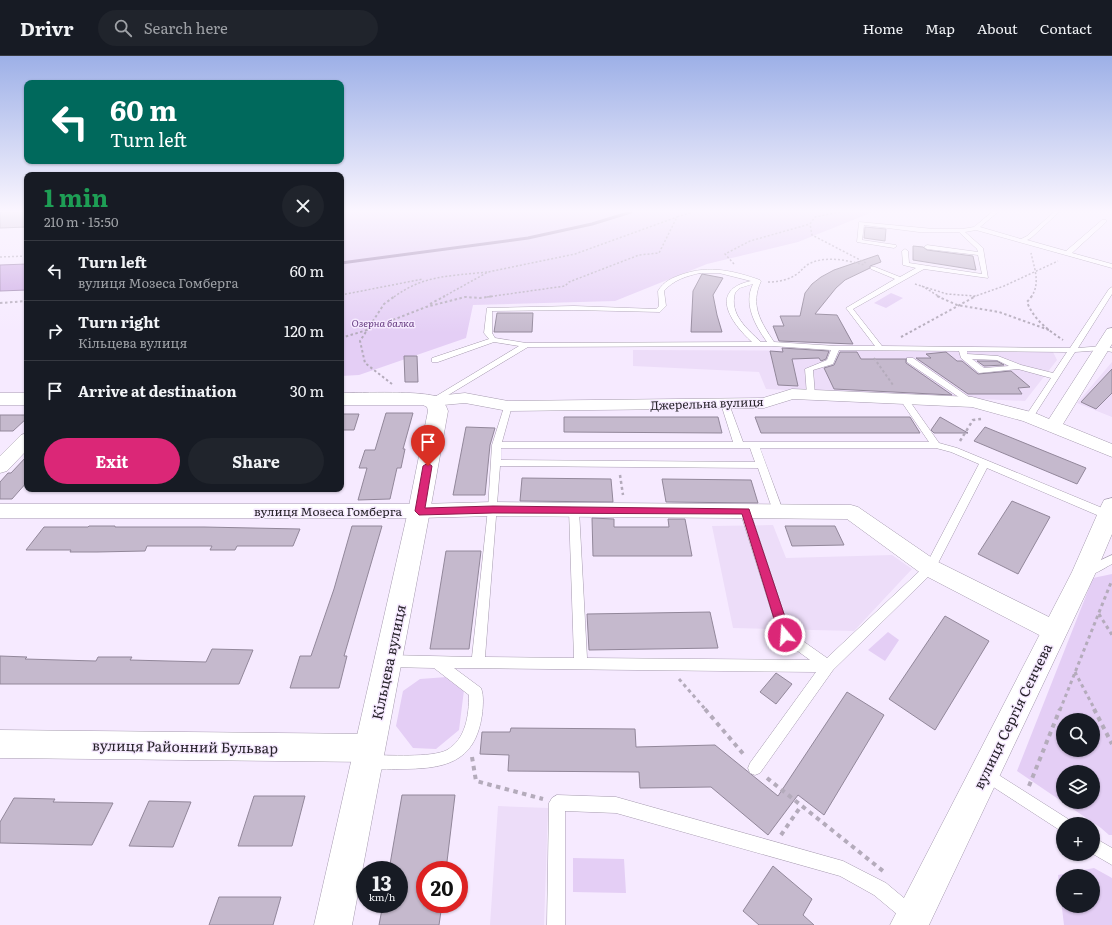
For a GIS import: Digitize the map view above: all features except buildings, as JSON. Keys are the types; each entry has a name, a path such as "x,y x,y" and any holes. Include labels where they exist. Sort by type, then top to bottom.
{"main road":[{"name":"Джерельна вулиця","path":"344,399 410,398 432,401"},
{"path":"0,399 24,399"},
{"name":"Кільцева вулиця","path":"333,925 419,511 438,411 437,405 432,401"},
{"name":"вулиця Сергія Сєнчева","path":"911,921 1084,572 1110,510"}],"street":[{"path":"1053,426 1107,349 1112,332"},
{"name":"Джерельна вулиця","path":"432,401 465,398 508,406 725,404 764,402 792,394 972,402 1029,417 1112,452"},
{"path":"0,467 24,442"},
{"name":"вулиця Мозеса Гомберга","path":"0,511 419,511 493,509 851,512 930,568 1054,631"},
{"name":"вулиця Районний Бульвар","path":"0,744 369,755"}],"lane":[{"path":"905,253 906,265 986,276 982,254 952,253"},
{"path":"1062,253 1112,266"},
{"path":"880,348 849,308 923,267"},
{"path":"873,268 899,280"},
{"path":"493,340 488,333 489,309 544,307 617,308 658,311 663,306 661,291 665,284 704,270 733,273 758,281"},
{"path":"758,281 753,292 754,312 764,333 772,344"},
{"path":"758,281 738,286 732,291 730,300 731,312 739,326 759,344"},
{"path":"1029,417 1054,376 1112,289"},
{"path":"435,360 493,340 526,345 772,344 963,353 998,358 1018,367 1054,376"},
{"path":"432,401 526,345"},
{"path":"811,395 809,369 830,362 836,348"},
{"path":"963,353 1107,349"},
{"path":"963,353 982,371 1018,367"},
{"path":"910,360 972,402"},
{"path":"903,398 936,445"},
{"path":"725,404 739,445"},
{"path":"478,663 493,509 497,445 508,406"},
{"path":"497,445 936,445 954,450 1110,510"},
{"path":"754,445 778,511"},
{"path":"496,463 762,465"},
{"path":"755,768 828,666 930,568 985,463"},
{"path":"574,510 581,663"},
{"path":"746,511 785,635 828,666"},
{"path":"1084,572 1112,559"},
{"path":"388,661 828,666"},
{"path":"369,755 422,762 451,756 468,739 477,710 476,692 436,662"},
{"path":"984,773 1056,819"},
{"path":"556,925 557,803 616,805 843,869 880,889 911,921"},
{"path":"1100,849 1112,857"}],"path":[{"path":"344,294 431,278 488,272 580,253"},
{"path":"344,337 367,330 426,307 465,297 480,298 565,286 569,282 639,255 659,253"},
{"path":"728,253 725,254 733,261 736,271 733,273"},
{"path":"846,253 873,268"},
{"path":"1031,253 1037,280 1036,287 1028,302 1032,314 1049,330 1064,340 1072,350"},
{"path":"880,348 932,321 958,305 1064,259 1067,254"},
{"path":"0,257 24,256"},
{"path":"758,281 771,282 784,280 795,276 807,265 818,261 837,260 853,262 873,268"},
{"path":"426,307 488,272"},
{"path":"410,398 365,363 360,341 384,304 408,286 431,278"},
{"path":"899,280 947,294 977,296"},
{"path":"922,286 931,293 958,305 999,312 1049,330"},
{"path":"0,303 24,301"},
{"path":"866,348 903,398"},
{"path":"954,450 974,420 981,419"},
{"path":"619,464 624,510"},
{"path":"1024,798 1112,580"},
{"path":"1099,614 1112,635"},
{"path":"666,664 755,768 888,874"},
{"path":"1075,672 1112,744"},
{"path":"468,739 476,781 557,803"},
{"path":"772,849 801,806"}],"shaded area":[{"path":"24,264 24,290 0,291 0,265"},
{"path":"633,350 1053,352 1057,360 1025,401 766,389 759,372 633,366"},
{"path":"1112,362 1112,417 1077,403"},
{"path":"773,525 786,558 892,555 912,569 854,631 733,628 712,526"},
{"path":"498,806 548,808 544,925 490,925"}],"green space":[{"name":"Озерна балка","path":"344,253 754,253 707,264 615,301 473,305 466,338 359,375 344,376"},
{"path":"891,293 903,298 886,308 874,303"},
{"path":"1112,574 1112,835 1109,835 1100,827 1100,817 1085,817 1073,809 1100,809 1100,765 1056,765 1056,797 1017,771 1093,578"},
{"path":"888,632 899,640 885,661 868,650"},
{"path":"447,677 464,690 459,730 436,749 413,748 396,726 403,691 420,679"},
{"path":"573,858 624,859 626,893 573,892"},
{"path":"1100,871 1112,878 1112,925 1064,925 1063,913 1100,913"}],"waterway":[{"name":"Озерна балка","path":"344,263 419,253"}],"route":[{"path":"428,466 419,511 493,509 746,511 785,635"}]}
